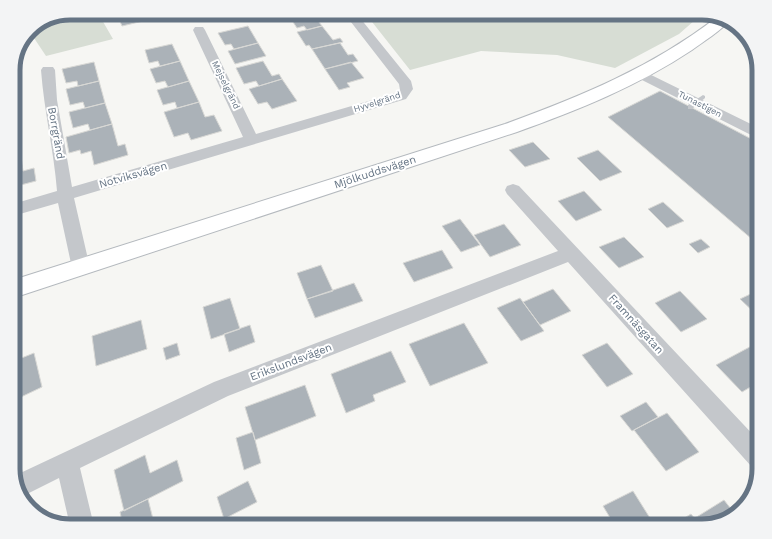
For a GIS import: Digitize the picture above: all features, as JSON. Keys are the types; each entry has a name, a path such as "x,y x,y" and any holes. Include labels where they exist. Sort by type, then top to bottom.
{"street":[{"name":"Hyvelgränd","path":"252,140 401,96 406,91 406,84 356,20"},
{"name":"Mjölkuddsvägen","path":"20,287 519,125 569,107 641,74 672,55 718,23"},
{"name":"Mejselgränd","path":"199,30 252,140"},
{"name":"Borrgränd","path":"48,70 50,100 63,172 65,195 81,268"},
{"name":"Tunastigen","path":"641,74 752,130"},
{"name":"Notviksvägen","path":"20,208 252,140"},
{"name":"Framnäsgatan","path":"513,190 752,450"},
{"name":"Erikslundsvägen","path":"23,484 102,444 221,389 572,253"},
{"path":"67,463 80,519"}],"shaded area":[{"path":"102,20 113,39 46,56 33,37 45,27 60,21"},
{"path":"371,20 695,20 679,34 615,68 557,55 481,51 410,70"}],"building":[{"path":"119,20 148,20 122,26"},
{"path":"292,20 317,20 322,26 307,30 304,26 297,28"},
{"path":"248,26 258,43 234,49 231,44 225,45 218,33"},
{"path":"322,26 333,40 340,38 343,42 312,49 309,45 306,46 297,32"},
{"path":"258,43 266,56 235,64 228,51"},
{"path":"340,43 348,55 353,54 358,61 325,69 312,49"},
{"path":"172,44 180,61 160,66 158,61 149,63 145,50"},
{"path":"180,61 189,81 168,87 165,81 156,83 150,69"},
{"path":"263,61 272,76 279,74 282,79 259,86 256,81 244,84 236,68"},
{"path":"94,62 99,81 78,86 77,81 66,83 62,69"},
{"path":"351,62 364,78 347,83 350,87 339,90 325,69"},
{"path":"282,79 297,101 272,109 267,102 258,104 249,89"},
{"path":"99,81 105,103 85,108 83,102 70,105 66,89"},
{"path":"189,81 199,102 177,108 175,102 163,105 157,90"},
{"path":"660,91 752,139 752,239 608,117"},
{"path":"199,102 205,117 214,115 222,131 191,140 188,133 174,137 164,112"},
{"path":"105,103 112,124 90,130 88,124 73,128 69,112"},
{"path":"112,124 118,146 125,144 128,155 94,165 91,151 81,154 80,150 69,153 66,137"},
{"path":"533,142 550,159 525,167 509,150"},
{"path":"20,150 23,171 34,168 36,181 20,185"},
{"path":"598,150 622,172 600,181 577,158"},
{"path":"584,191 602,210 576,221 558,201"},
{"path":"663,202 684,221 667,228 648,209"},
{"path":"460,219 480,245 461,252 442,226"},
{"path":"504,224 521,245 490,257 474,235"},
{"path":"624,237 644,257 619,268 599,247"},
{"path":"701,239 710,247 698,253 689,244"},
{"path":"442,250 453,268 414,282 403,263"},
{"path":"321,265 333,291 307,299 297,273"},
{"path":"354,283 363,301 315,318 307,299"},
{"path":"553,289 571,311 540,325 523,302"},
{"path":"680,291 707,319 681,332 655,303"},
{"path":"752,293 752,310 740,299"},
{"path":"230,298 240,329 211,339 203,307"},
{"path":"520,298 544,331 521,341 497,308"},
{"path":"141,320 147,349 96,366 92,336"},
{"path":"464,323 488,363 430,386 409,344"},
{"path":"250,325 255,342 229,352 224,334"},
{"path":"177,343 180,355 166,360 163,348"},
{"path":"607,343 633,374 607,387 582,355"},
{"path":"752,346 752,386 742,392 716,365"},
{"path":"391,351 406,382 373,395 375,401 346,413 331,374"},
{"path":"34,353 42,387 21,397 20,392 20,359"},
{"path":"305,385 316,416 255,440 245,407"},
{"path":"646,402 658,417 632,431 620,416"},
{"path":"667,413 699,452 666,471 634,430"},
{"path":"253,432 261,463 244,470 236,438"},
{"path":"145,455 150,473 177,460 183,481 124,511 114,470"},
{"path":"248,481 257,502 224,519 217,497"},
{"path":"633,491 651,519 611,519 603,506"},
{"path":"148,499 153,519 122,519 120,512"},
{"path":"724,500 732,510 712,518 695,518"},
{"path":"691,514 695,519 683,519"}]}
